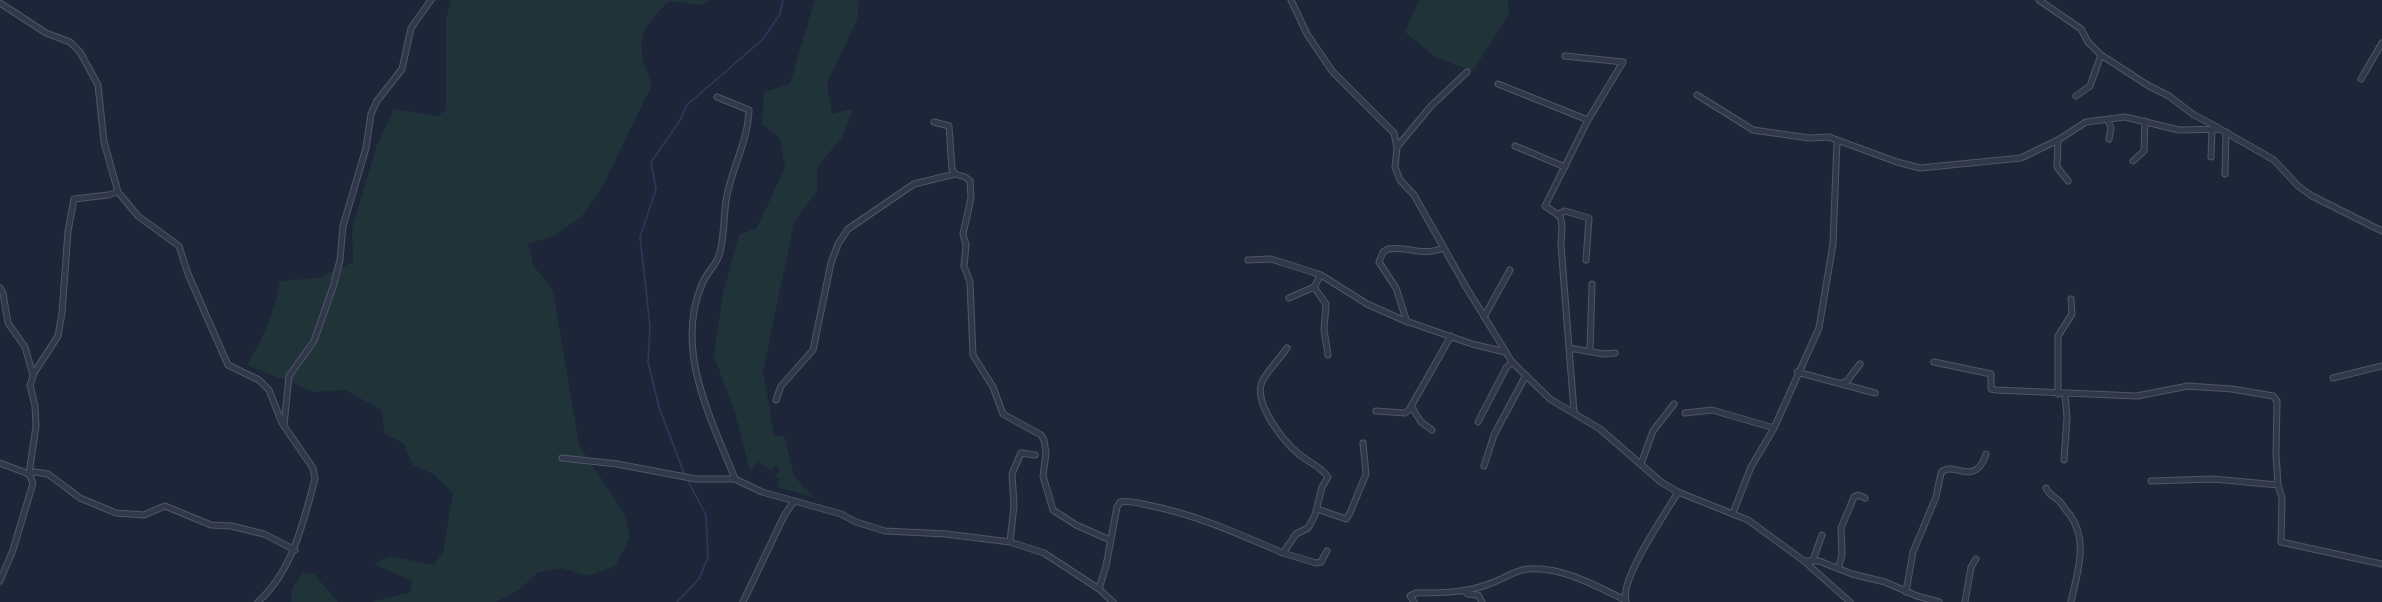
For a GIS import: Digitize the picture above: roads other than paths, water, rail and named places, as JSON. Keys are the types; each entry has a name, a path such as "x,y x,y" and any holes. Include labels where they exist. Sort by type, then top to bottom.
{"street":[{"path":"284,426 289,376 314,341 333,288 340,260 343,226 366,148 371,114 377,101 402,69 411,28 431,0"},
{"path":"1291,0 1307,34 1332,71 1394,133 1397,147 1395,166 1400,180 1414,195 1484,317 1512,362 1550,399 1574,412 1600,429 1661,482 1678,492 1733,513 1770,534 1804,561 1850,602"},
{"path":"2039,0 2081,30 2088,42 2101,55 2149,86 2169,96 2194,115 2274,160 2298,186 2312,196 2382,231"},
{"path":"0,3 46,33 70,42 80,52 98,85 104,142 118,192 138,216 179,246 188,274 228,365 259,380 269,390 284,426 313,468 314,479 295,550 268,592 258,602"},
{"path":"2362,80 2382,43"},
{"path":"2076,96 2090,86 2101,55"},
{"path":"1565,56 1623,62 1588,120 1545,206 1560,216 1562,225 1561,245 1574,412"},
{"path":"1397,147 1431,106 1467,72"},
{"path":"1498,84 1588,120"},
{"path":"1697,95 1753,130 1809,138 1829,137 1837,141 1920,168 2021,158 2058,140 2086,122 2125,117 2179,130 2220,129"},
{"path":"717,97 749,110 748,126 727,195 719,258 702,283 698,297 692,349 701,394 735,479"},
{"path":"2108,120 2111,128 2109,139"},
{"path":"2133,161 2144,151 2145,121"},
{"path":"934,122 949,126 950,158 952,169 956,174"},
{"path":"2212,129 2212,157"},
{"path":"2225,174 2226,132"},
{"path":"2058,140 2057,167 2068,181"},
{"path":"1733,513 1751,467 1774,428 1797,372 1819,328 1833,244 1837,141"},
{"path":"1515,146 1565,167"},
{"path":"776,400 781,386 813,350 831,263 838,244 848,229 914,184 956,174 965,177 970,182 971,198 963,234 966,245 964,266 970,282 973,355 993,387 1003,414 1041,435 1044,440 1046,453 1043,476 1053,510 1076,525 1110,540"},
{"path":"0,581 13,550 33,483 29,474 36,426 35,406 30,385 33,376 58,336 62,313 68,231 74,200 118,192"},
{"path":"1557,215 1565,211 1589,218 1586,260"},
{"path":"1407,322 1396,288 1379,262 1380,256 1388,249 1406,248 1426,253 1444,248"},
{"path":"1248,260 1271,259 1321,275 1366,304 1407,322 1505,352"},
{"path":"1484,317 1510,270"},
{"path":"1289,298 1314,287 1321,275"},
{"path":"1590,351 1592,284"},
{"path":"1314,287 1326,304 1324,330 1328,355"},
{"path":"0,288 3,293 8,323 25,347 33,376"},
{"path":"2058,394 2058,336 2072,314 2071,299"},
{"path":"1376,412 1405,413 1411,406 1451,336"},
{"path":"1283,553 1296,534 1308,528 1317,509 1322,487 1328,477 1322,468 1295,451 1265,412 1261,403 1262,383 1287,348"},
{"path":"1569,348 1615,353"},
{"path":"1478,422 1506,368 1512,362"},
{"path":"1934,362 1991,374 1991,389 2058,394 2137,396 2188,386 2232,389 2273,396 2277,400 2276,454 2278,485 2282,498 2281,542 2382,564"},
{"path":"1841,383 1847,381 1860,364"},
{"path":"2333,378 2382,366"},
{"path":"1797,372 1875,393"},
{"path":"1484,466 1494,435 1526,376"},
{"path":"2064,460 2067,418 2065,394"},
{"path":"1641,464 1653,431 1674,404"},
{"path":"1411,406 1421,422 1432,430"},
{"path":"1685,413 1712,410 1774,428"},
{"path":"1317,509 1346,519 1350,514 1366,474 1363,443"},
{"path":"1010,542 1014,505 1012,474 1021,453 1035,455"},
{"path":"1906,592 1913,552 1936,497 1941,474 1947,469 1977,470 1981,468 1986,454"},
{"path":"562,458 617,464 696,479 735,479 762,492 841,514 856,522 885,531 946,534 1010,542 1044,553 1099,589 1113,602"},
{"path":"0,463 29,474 35,472 48,474 80,498 116,513 144,514 165,506 211,525 231,526 264,534 295,550"},
{"path":"2151,481 2213,479 2278,485"},
{"path":"2046,488 2050,496 2060,502 2078,528 2082,546 2071,602"},
{"path":"1626,601 1625,593 1636,562 1678,492"},
{"path":"1838,569 1842,555 1841,528 1854,497 1858,495 1865,498"},
{"path":"1099,589 1117,507 1120,502 1127,500 1158,506 1219,525 1283,553 1316,563 1321,562 1327,551"},
{"path":"744,602 784,516 794,501"},
{"path":"1813,560 1822,534"},
{"path":"1965,602 1971,567 1976,559"},
{"path":"1804,561 1813,560 1852,574 1885,582 1906,592 1939,602"},
{"path":"1414,602 1410,596 1416,593 1464,591 1493,583 1526,569 1542,569 1565,574 1626,601"},
{"path":"1464,591 1468,594 1478,596 1482,602"}],"waterway":[{"path":"685,476 659,407 648,362 650,326 640,237 656,189 651,162 679,122 687,105 763,39 780,14 783,0"},
{"path":"677,602 699,579 708,557 706,515 687,479"}]}
